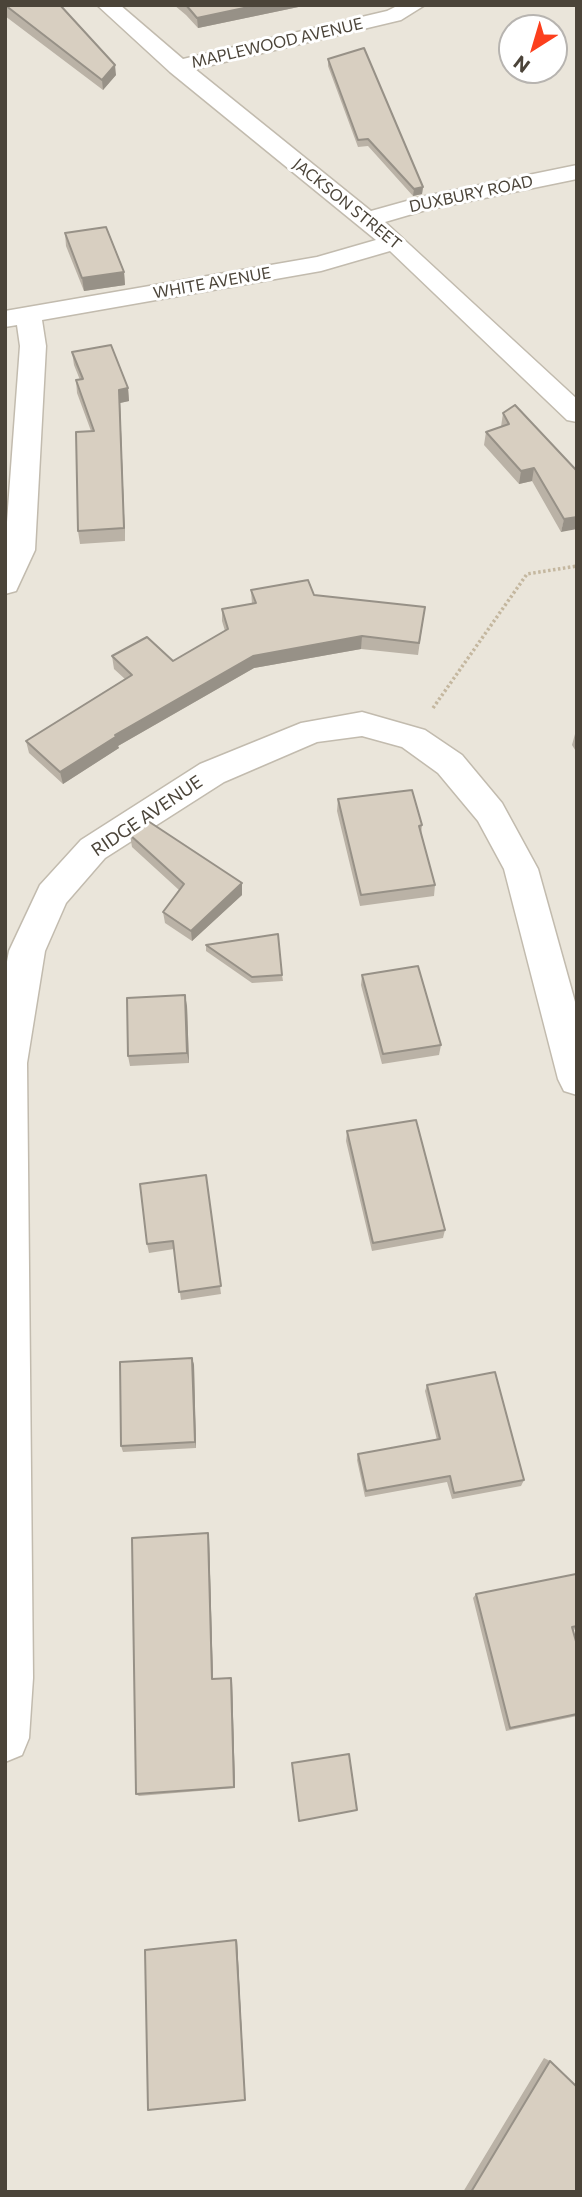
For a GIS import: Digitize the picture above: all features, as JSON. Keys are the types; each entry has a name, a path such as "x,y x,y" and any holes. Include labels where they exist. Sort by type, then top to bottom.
{"street":[{"name":"JACKSON STREET","path":"107,5 178,67 394,242 577,414"},
{"name":"MAPLEWOOD AVENUE","path":"178,67 394,16 415,5"},
{"name":"DUXBURY ROAD","path":"367,220 421,204 577,173"},
{"name":"WHITE AVENUE","path":"5,584 20,550 33,346 17,317 321,264 394,242"},
{"name":"RIDGE AVENUE","path":"5,1738 9,1678 8,1063 27,951 52,895 93,849 212,773 312,732 362,724 413,738 450,764 490,813 521,869 577,1079"}],"path":[{"path":"413,738 527,574 577,566"}],"shaded area":[{"path":"5,5 577,5 577,2192 5,2192"}],"building":[{"path":"5,5 60,5 115,65 102,80"},
{"path":"186,5 258,5 197,18"},
{"path":"364,48 423,187 414,189 368,139 358,140 328,59"},
{"path":"106,227 124,272 82,278 65,233"},
{"path":"111,345 128,388 119,390 124,528 78,531 76,432 94,431 76,380 83,379 72,352"},
{"path":"515,405 577,471 577,517 564,519 534,468 521,471 486,432 509,424 503,413"},
{"path":"308,580 314,595 425,607 419,643 362,636 253,656 115,735 117,736 60,772 26,741 132,675 112,656 147,637 173,661 228,629 222,609 256,603 251,590"},
{"path":"412,790 435,885 361,895 338,799"},
{"path":"148,821 242,883 191,931 163,912 184,884 130,835"},
{"path":"278,934 282,975 252,977 206,945"},
{"path":"418,966 441,1045 383,1054 362,975"},
{"path":"185,995 187,1053 128,1056 127,998"},
{"path":"416,1120 445,1230 373,1243 347,1131"},
{"path":"206,1175 221,1286 179,1292 173,1241 147,1244 140,1184"},
{"path":"192,1358 195,1442 121,1446 120,1362"},
{"path":"495,1372 524,1480 454,1493 450,1476 366,1491 358,1454 440,1439 427,1385"},
{"path":"208,1533 212,1679 231,1678 234,1787 136,1794 132,1538"},
{"path":"576,1574 577,1626 572,1627 577,1645 577,1714 510,1728 476,1594"},
{"path":"349,1754 357,1810 299,1821 292,1763"},
{"path":"236,1940 245,2100 148,2110 145,1950"},
{"path":"550,2061 577,2087 577,2192 471,2192"}]}
